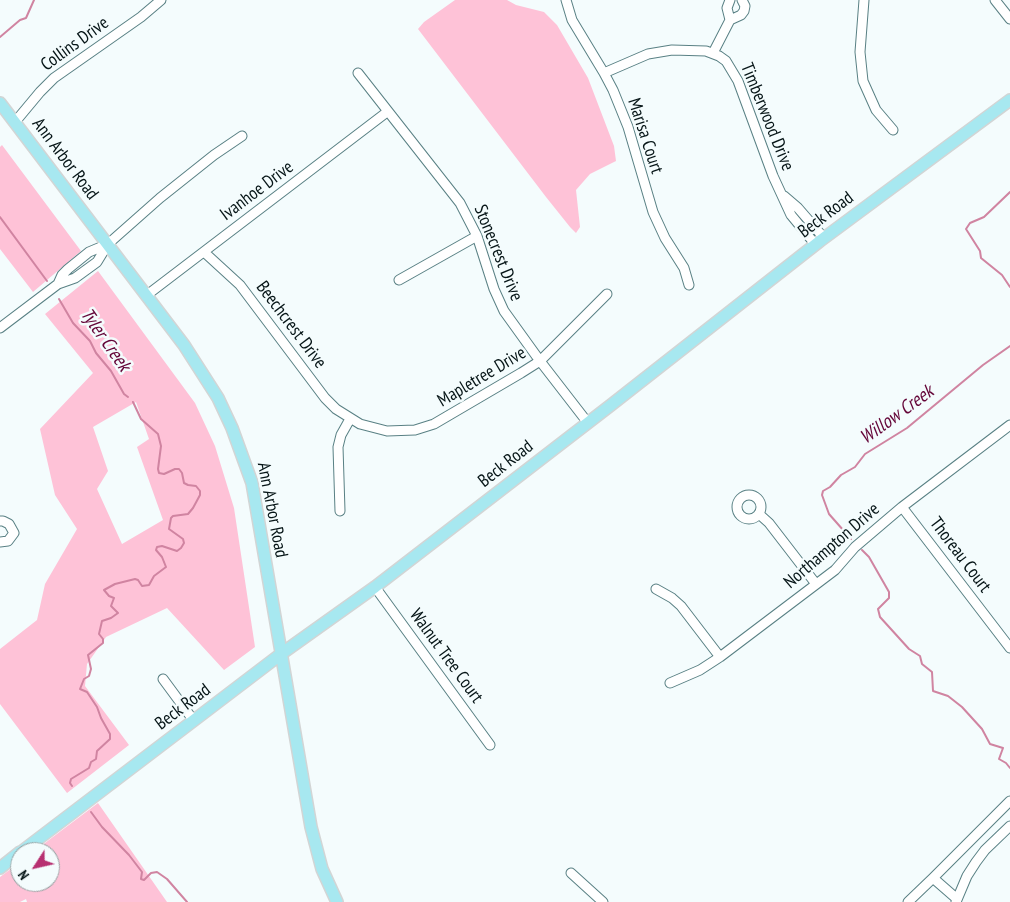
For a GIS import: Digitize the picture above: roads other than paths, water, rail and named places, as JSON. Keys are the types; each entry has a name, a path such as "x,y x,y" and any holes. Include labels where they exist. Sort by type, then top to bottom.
{"main road":[{"name":"Beck Road","path":"33,842 282,654 375,587 820,241 1010,100"},
{"name":"Ann Arbor Road","path":"0,103 184,345 225,412 252,483 313,834 322,869 337,902"},
{"name":"Beck Road","path":"0,868 10,860"}],"street":[{"name":"Collins Drive","path":"15,122 54,78 141,17 161,0"},
{"name":"Marisa Court","path":"566,0 572,20 604,73 628,127 658,225 684,268 689,284"},
{"path":"730,0 727,8 730,20"},
{"path":"604,73 662,51 686,49 713,53 730,20 741,15 744,11 746,6 742,0"},
{"path":"864,0 860,58 863,81 876,110 893,130"},
{"path":"995,0 1010,19"},
{"name":"Timberwood Drive","path":"713,53 726,61 733,71 773,176 782,194 798,208 820,241"},
{"name":"Stonecrest Drive","path":"358,73 452,192 467,215 477,236 490,280 500,304 540,361 588,423"},
{"name":"Ivanhoe Drive","path":"147,295 387,112"},
{"path":"0,328 58,284 68,268 89,252 108,244 185,178 242,136"},
{"path":"399,280 477,236"},
{"name":"Beechcrest Drive","path":"204,252 240,285 325,398 350,419"},
{"name":"Mapletree Drive","path":"350,419 368,427 387,431 406,431 423,428 442,420 540,361 607,294"},
{"path":"340,511 338,447 341,435 350,419"},
{"name":"Northampton Drive","path":"670,683 700,670 720,657 835,570 855,547 902,506 1010,425"},
{"name":"Thoreau Court","path":"902,506 1010,648"},
{"path":"758,514 770,523 816,584"},
{"path":"0,521 9,524 14,533 8,541 0,542"},
{"name":"Walnut Tree Court","path":"375,587 490,745"},
{"path":"656,589 672,598 681,606 720,657"},
{"path":"163,678 194,721"},
{"path":"908,902 1010,801"},
{"path":"934,878 956,900 976,862 985,850 1010,826"},
{"path":"571,873 603,902"}],"waterway":[{"name":"Tyler Creek","path":"0,37 20,20 26,18 34,0"},
{"name":"Willow Creek","path":"1010,192 984,217 970,223 966,229 980,251 981,258 1002,275 1010,287"},
{"name":"Tyler Creek","path":"0,217 47,281"},
{"name":"Tyler Creek","path":"59,299 73,323 90,341 96,353 111,371 124,394 128,397"},
{"name":"Willow Creek","path":"851,539 829,514 822,495 823,491 830,487 841,475 855,467 865,454 907,428 983,365 1010,346"},
{"name":"Tyler Creek","path":"72,786 70,783 71,779 89,768 91,762 96,759 97,751 110,739 110,734 97,707 87,692 80,689 84,679 89,676 91,669 88,655 103,643 103,639 99,634 102,621 118,613 111,606 114,598 109,596 104,590 115,584 135,579 142,586 149,585 154,576 166,567 162,557 156,550 157,547 162,546 177,551 184,543 183,539 169,529 171,518 188,514 200,495 200,491 196,486 184,483 179,469 164,474 159,473 161,446 158,434 141,419 133,402"},
{"name":"Willow Creek","path":"862,550 869,557 889,592 889,598 878,609 880,617 909,649 920,656 922,664 932,672 933,691 948,696 962,707 982,729 990,744 1003,748 999,759 1010,768"},
{"name":"Tyler Creek","path":"91,812 142,872 141,879 144,880 151,873 157,872 167,879 187,902"}]}
